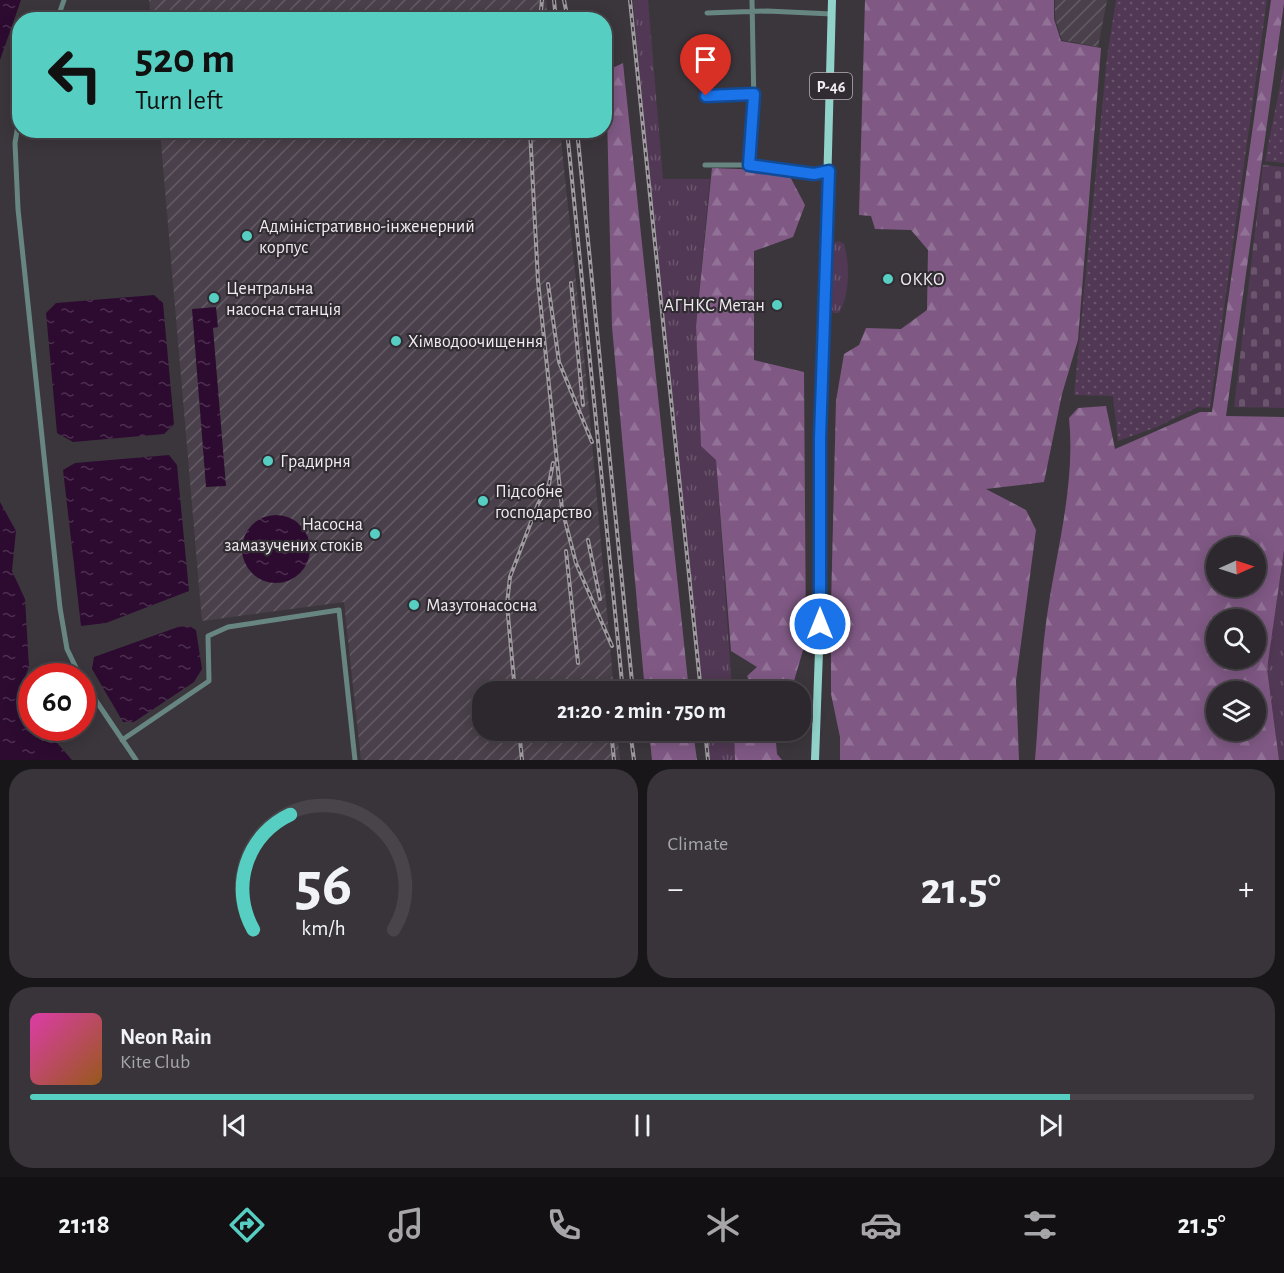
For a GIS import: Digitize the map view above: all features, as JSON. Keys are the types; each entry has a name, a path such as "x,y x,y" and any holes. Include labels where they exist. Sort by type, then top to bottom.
{"main road":[{"name":"Р-46","path":"818,760 820,429 832,0"}],"street":[{"path":"749,165 754,94 752,0"},
{"path":"707,13 767,11 832,14"},
{"path":"706,96 754,94"},
{"path":"16,138 18,209 57,585 67,649 74,663"},
{"path":"705,165 749,165 814,174 829,171"},
{"path":"122,740 208,681 208,636 228,627 339,610 355,760"},
{"path":"96,701 136,760"}],"shaded area":[{"path":"149,0 546,0 547,12 150,12"},
{"path":"1055,0 1107,0 1098,47 1062,40 1055,18"},
{"path":"161,138 561,138 586,375 613,681 472,681 472,741 618,741 620,760 361,760 344,602 202,621"}],"green space":[{"path":"633,0 648,0 663,179 710,179 696,326 701,445 716,460 731,681 700,681"},
{"path":"865,0 1054,0 1054,19 1061,41 1101,48 1078,340 1062,394 1044,482 986,489 1026,510 1036,530 1016,681 1019,760 840,760 840,737 831,694 831,605 836,401 844,354 859,345 866,328 901,329 927,310 928,250 911,230 875,229 871,216 859,215"},
{"path":"1116,0 1267,0 1210,408 1198,407 1157,427 1118,441 1113,396 1074,395 1107,57"},
{"path":"1271,0 1284,0 1226,416 1284,417 1284,550 1267,669 1279,760 1035,760 1046,623 1064,520 1070,469 1069,418 1078,408 1106,406 1115,449 1200,412 1212,412"},
{"path":"623,63 688,681 644,681 612,327 608,138 612,138 612,68"},
{"path":"1284,66 1284,163 1265,161"},
{"path":"1263,165 1284,167 1284,408 1234,407"},
{"path":"712,168 787,171 805,205 793,237 754,251 754,360 804,372 806,640 794,681 749,681 747,676 757,667 731,651 716,460 701,446 696,326"},
{"path":"839,241 844,244 846,252 848,279 843,306 839,313 834,313 831,309 833,248 835,242"},
{"path":"1284,550 1284,760 1279,760 1267,669"},
{"path":"650,741 694,741 697,760 652,760"},
{"path":"706,741 734,741 735,760 708,760"},
{"path":"734,741 776,741 777,754 782,760 735,760"}],"water":[{"path":"0,0 21,0 17,12 12,12 12,26 0,60"},
{"path":"154,295 163,303 174,424 164,434 73,442 57,433 46,313 56,303"},
{"path":"216,307 218,327 213,328 226,486 206,487 192,309"},
{"path":"169,455 177,465 189,591 106,623 81,626 63,470 75,463"},
{"path":"0,502 16,531 12,571 25,599 29,663 18,663 18,741 55,741 72,760 0,760"},
{"path":"276,515 289,518 300,525 307,536 310,549 307,562 300,573 289,580 276,583 263,580 252,573 245,562 242,549 245,536 252,525 263,518"},
{"path":"189,626 196,630 202,669 194,682 134,722 123,722 96,676 94,657 178,627"}],"railway":[{"path":"541,12 542,0"},
{"path":"554,0 555,12"},
{"path":"564,0 566,12"},
{"path":"630,0 700,681"},
{"path":"530,138 538,281 562,509 576,563 612,646"},
{"path":"568,138 622,681"},
{"path":"578,138 632,681"},
{"path":"571,283 583,405"},
{"path":"548,284 559,362 592,442"},
{"path":"514,681 507,604 510,577 538,504 549,484 553,463"},
{"path":"588,540 600,599"},
{"path":"566,551 578,663"},
{"path":"520,741 522,760"},
{"path":"612,741 614,760"},
{"path":"631,741 634,760"},
{"path":"706,741 708,760"}],"place":[{"name":"Адміністративно-інженерний корпус","path":"247,236"},
{"name":"ОККО","path":"888,279"},
{"name":"Центральна насосна станція","path":"214,298"},
{"name":"АГНКС Метан","path":"777,305"},
{"name":"Хімводоочищення","path":"396,341"},
{"name":"Градирня","path":"268,461"},
{"name":"Підсобне господарство","path":"483,501"},
{"name":"Насосна замазучених стоків","path":"375,534"},
{"name":"Мазутонасосна","path":"414,605"}],"route":[{"path":"706,96 754,94 749,165 770,166 814,174 829,171 820,438 820,624"}]}
